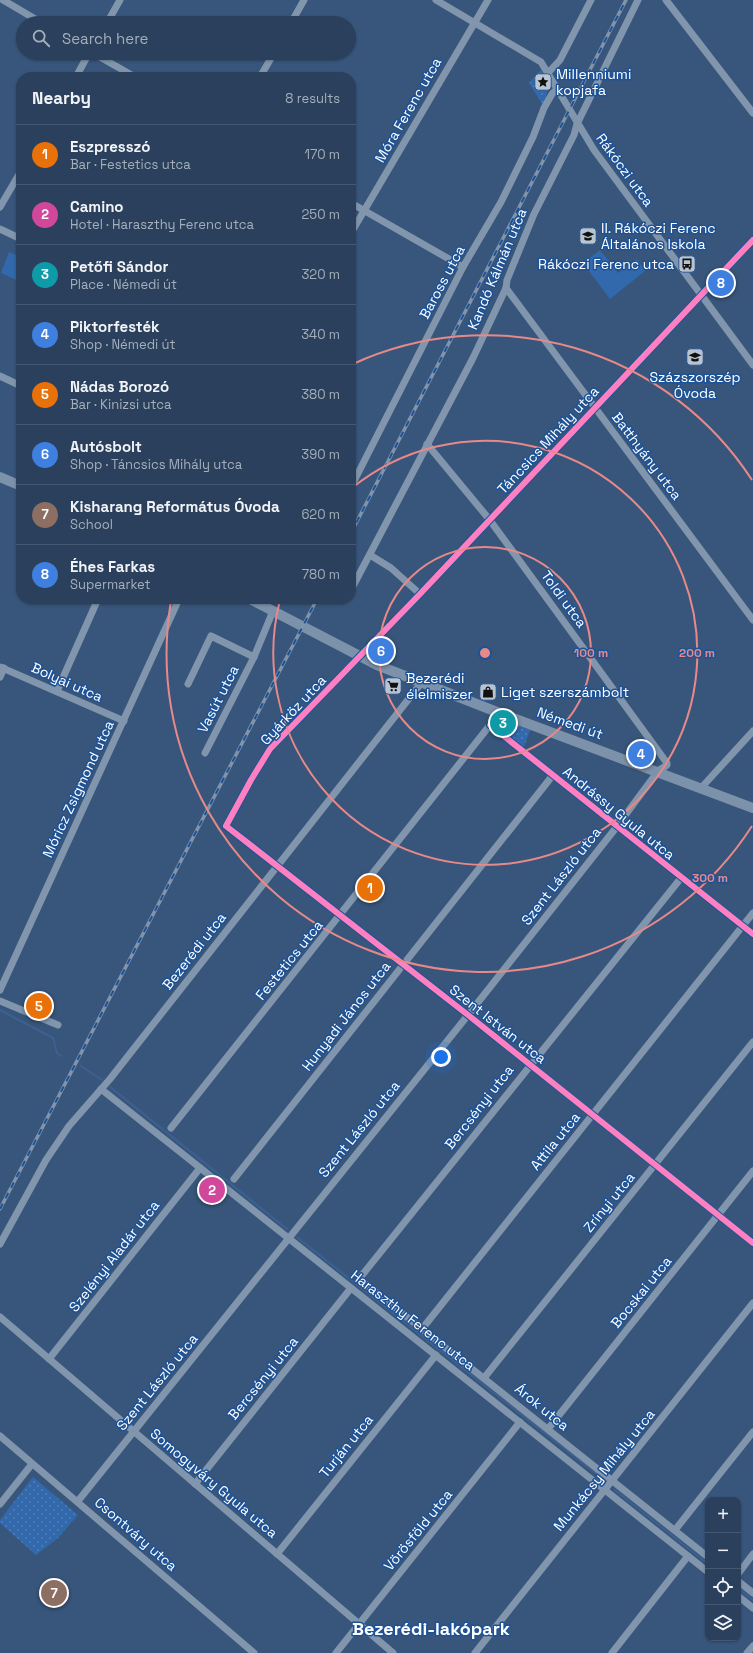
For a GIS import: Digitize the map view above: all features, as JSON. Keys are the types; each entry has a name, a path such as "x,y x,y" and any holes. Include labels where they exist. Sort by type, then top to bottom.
{"main road":[{"path":"0,477 16,484"},
{"name":"Némedi út","path":"260,604 360,656 422,682 497,712 702,787 753,808"}],"street":[{"path":"3,0 30,16"},
{"path":"111,16 120,0"},
{"path":"295,16 304,0"},
{"path":"436,0 474,22"},
{"name":"Móra Ferenc utca","path":"356,224 488,0"},
{"path":"548,73 560,60 591,0"},
{"name":"Kandó Kálmán utca","path":"356,581 472,358 506,288 507,280 534,214 574,135 577,124 638,0"},
{"path":"666,0 753,113"},
{"name":"Rákóczi utca","path":"474,22 541,62 556,90 594,150 753,364"},
{"path":"79,72 86,60"},
{"path":"105,60 125,72"},
{"path":"263,72 270,60"},
{"name":"Baross utca","path":"356,477 463,268 501,202 533,137 544,108 556,90"},
{"path":"0,207 16,180"},
{"path":"356,206 463,268"},
{"path":"0,229 16,237"},
{"name":"Táncsics Mihály utca","path":"360,656 702,296 753,240"},
{"name":"Batthyány utca","path":"506,288 753,620"},
{"path":"0,376 16,384"},
{"name":"Toldi utca","path":"427,444 489,519 667,763 667,765 658,771"},
{"path":"370,555 391,568 420,594"},
{"path":"57,691 96,604"},
{"name":"Móricz Zsigmond utca","path":"0,990 177,604"},
{"name":"Vasút utca","path":"205,753 254,657 273,611"},
{"name":"Vasút utca","path":"188,684 212,636 254,657"},
{"name":"Gyárköz utca","path":"226,826 270,749 360,656"},
{"path":"0,677 2,668"},
{"name":"Bolyai utca","path":"2,668 124,721"},
{"name":"Bezerédi utca","path":"0,1244 46,1160 69,1126 101,1089 276,866 414,695 422,682"},
{"name":"Festetics utca","path":"172,1128 490,725 497,712"},
{"name":"Andrássy Gyula utca","path":"490,725 616,827 753,934"},
{"path":"702,787 753,732"},
{"name":"Szent László utca","path":"78,1501 468,1015 616,827 658,771"},
{"name":"Hunyadi János utca","path":"234,1178 552,776"},
{"name":"Szent István utca","path":"226,826 530,1064 753,1243"},
{"name":"Bercsényi utca","path":"359,1279 530,1064 681,878"},
{"name":"Attila utca","path":"422,1329 753,913"},
{"path":"0,1001 58,1025"},
{"name":"Zrínyi utca","path":"484,1378 753,1042"},
{"name":"Haraszthy Ferenc utca","path":"101,1089 705,1570"},
{"name":"Szelényi Aladár utca","path":"49,1359 200,1168"},
{"name":"Bocskai utca","path":"548,1429 753,1171"},
{"name":"Árok utca","path":"359,1279 705,1555"},
{"name":"Bercsényi utca","path":"195,1484 351,1288"},
{"name":"Munkácsy Mihály utca","path":"475,1653 753,1303"},
{"name":"Somogyváry Gyula utca","path":"0,1317 393,1653"},
{"name":"Turján utca","path":"277,1554 436,1355"},
{"name":"Vörösföld utca","path":"336,1653 520,1422"},
{"path":"675,1530 753,1432"},
{"name":"Csontváry utca","path":"0,1436 78,1501 254,1653"},
{"path":"0,1504 32,1464"},
{"path":"741,1570 753,1554"},
{"path":"612,1653 688,1556"},
{"path":"741,1583 753,1593"},
{"path":"741,1598 753,1608"},
{"path":"748,1653 753,1646"}],"shaded area":[{"path":"541,70 547,83 547,92 543,105 529,83"},
{"path":"600,250 618,273 637,259 645,271 610,299 583,263"},
{"path":"9,252 16,255 16,280 1,273"},
{"path":"505,720 530,730 524,747 500,727"},
{"path":"33,1477 78,1515 58,1538 36,1555 0,1523 0,1520"}],"waterway":[{"path":"0,1010 53,1038 57,1053 61,1056"},
{"path":"81,1066 102,1080"},
{"path":"110,1087 287,1229"},
{"path":"298,1238 603,1479"},
{"path":"615,1490 705,1562"},
{"path":"741,1590 753,1600"}],"railway":[{"path":"356,523 626,0"},
{"path":"0,1209 314,604"}],"cycle path":[{"path":"753,240 420,594 270,749 226,826 468,1015 753,1243"},
{"path":"490,725 753,934"}],"place":[{"name":"Millenniumi kopjafa","path":"543,82"},
{"name":"II. Rákóczi Ferenc Általános Iskola","path":"588,236"},
{"name":"Rákóczi Ferenc utca","path":"687,264"},
{"name":"Éhes Farkas","path":"721,283"},
{"name":"Százszorszép Óvoda","path":"695,357"},
{"name":"Autósbolt","path":"381,651"},
{"name":"Bezerédi élelmiszer","path":"393,686"},
{"name":"Liget szerszámbolt","path":"488,692"},
{"name":"Petőfi Sándor","path":"503,723"},
{"name":"Piktorfesték","path":"641,754"},
{"name":"Eszpresszó","path":"370,888"},
{"name":"Nádas Borozó","path":"39,1006"},
{"name":"Camino","path":"212,1190"},
{"name":"Kisharang Református Óvoda","path":"54,1593"}],"district":[{"name":"Bezerédi-lakópark","path":"431,1628"}]}
